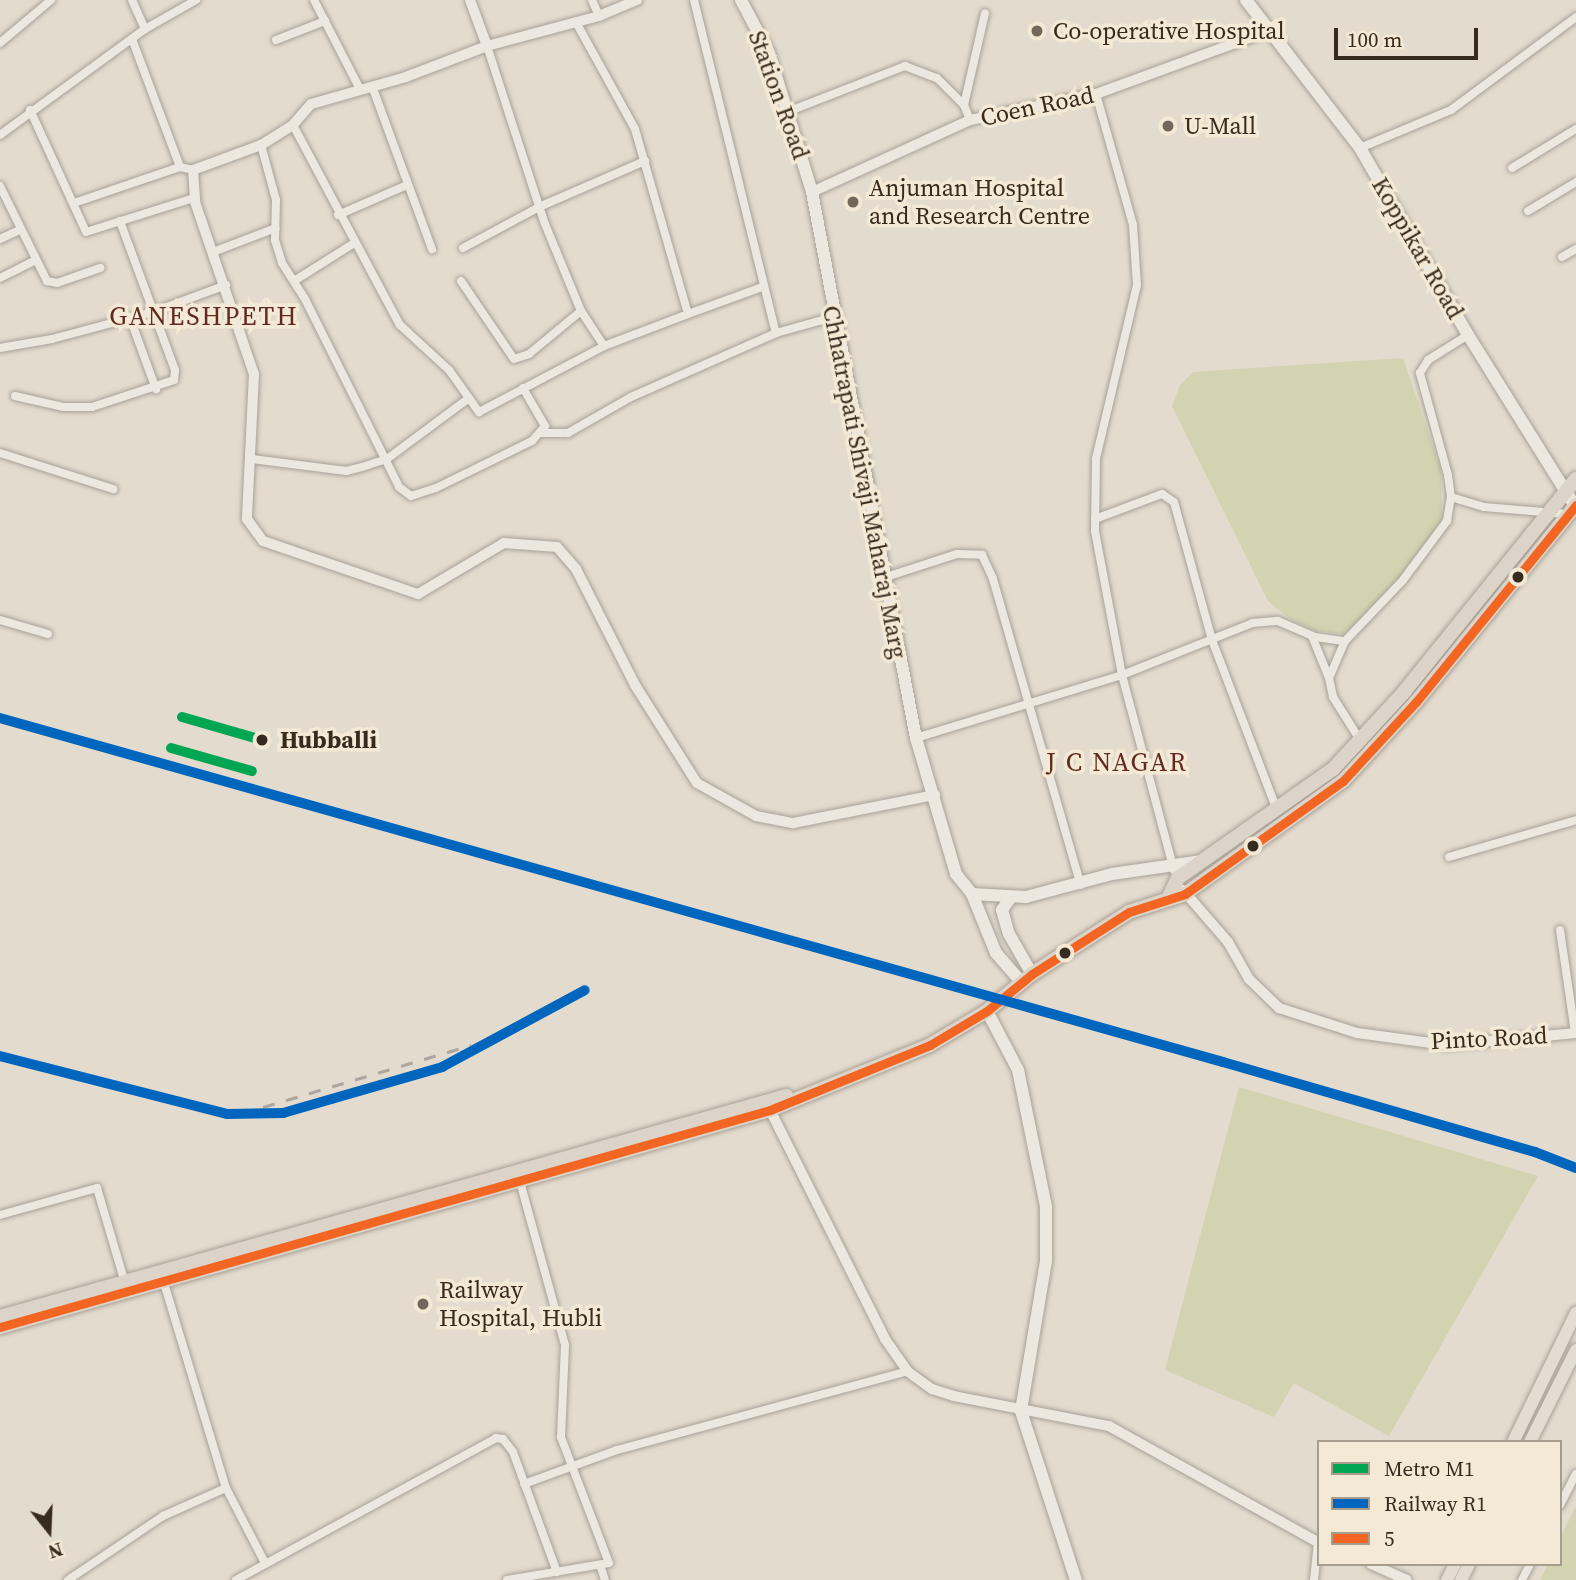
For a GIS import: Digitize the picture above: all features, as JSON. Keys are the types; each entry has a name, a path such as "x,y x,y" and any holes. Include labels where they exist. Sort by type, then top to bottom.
{"highway":[{"path":"1168,897 1178,878 1207,861 1333,769 1521,552 1546,512 1576,480"},
{"path":"0,1317 127,1287 164,1283 770,1110 930,1045 987,1012 1027,978 1129,912 1168,897 1185,894 1343,781 1416,702 1574,508"},
{"path":"0,1327 127,1287 767,1101 830,1087"}],"main road":[{"name":"Station Road","path":"741,0 769,54 812,192"},
{"name":"Koppikar Road","path":"1247,0 1268,31 1360,148 1468,335 1574,508"},
{"name":"Chhatrapati Shivaji Maharaj Marg","path":"812,192 883,578 916,738 934,795"},
{"path":"934,795 956,874 972,894 996,953 1027,978"},
{"path":"972,894 1026,897 1171,863 1207,861"},
{"path":"1010,897 1002,910 1027,978"},
{"path":"987,1012 1018,1070 1046,1207 1046,1261 1021,1411 1076,1580"},
{"path":"1514,1440 1576,1313"},
{"path":"1531,1440 1576,1350"}],"street":[{"path":"0,43 51,0"},
{"path":"132,0 145,29"},
{"path":"1,132 145,29 196,0"},
{"path":"314,0 366,87 432,249"},
{"path":"471,0 539,207 581,311 604,346"},
{"path":"592,0 599,16"},
{"path":"74,203 180,167 193,170 261,145 293,125 311,104 487,46 599,16 637,0"},
{"path":"694,0 762,287 776,333"},
{"path":"964,105 985,13"},
{"path":"1360,148 1398,129 1451,110 1576,17"},
{"path":"276,40 325,21"},
{"path":"576,22 635,130 688,314"},
{"name":"Coen Road","path":"812,192 970,120 1096,94 1268,31"},
{"path":"132,39 180,167"},
{"path":"787,112 905,66 937,78 964,105 970,120"},
{"path":"1096,94 1133,225 1137,285 1096,459 1095,519 1122,676 1171,863 1178,878"},
{"path":"30,110 86,232 194,198"},
{"path":"293,125 338,215 400,325 449,370 479,412 604,346 762,287"},
{"path":"1513,168 1576,130"},
{"path":"261,145 276,200 280,256 387,459 399,487 411,496 436,488 542,433 559,435 576,429 631,397 776,333 833,317"},
{"path":"463,248 539,207 645,161"},
{"path":"193,170 194,198 226,285 254,374 247,519 264,541 418,594 504,543 557,547 583,579 635,685 697,783 729,804 756,816 793,823 934,795"},
{"path":"1528,211 1576,182"},
{"path":"338,215 407,185"},
{"path":"0,186 36,260 51,283 100,268"},
{"path":"15,397 63,407 92,407 156,388 176,375 120,221"},
{"path":"214,252 276,228"},
{"path":"0,239 22,229"},
{"path":"293,281 354,243"},
{"path":"1562,257 1576,249"},
{"path":"0,278 36,260"},
{"path":"461,282 514,359 529,354 581,311"},
{"path":"0,348 52,340 153,312 226,285"},
{"path":"130,318 156,388"},
{"path":"1329,678 1345,641 1438,538 1451,497 1420,373 1428,360 1468,335"},
{"path":"523,388 541,416 542,433"},
{"path":"251,459 346,471 387,459 469,398"},
{"path":"0,453 113,489"},
{"path":"1095,519 1168,495 1212,639 1277,810"},
{"path":"1451,497 1484,507 1546,512 1574,508"},
{"path":"883,578 957,554 982,555 993,579 1081,884"},
{"path":"0,620 48,634"},
{"path":"916,738 1122,676 1253,623 1278,621 1312,636 1345,641"},
{"path":"1312,636 1329,678 1333,697 1360,740"},
{"path":"1448,857 1576,820"},
{"name":"Pinto Road","path":"1178,878 1185,894 1227,942 1250,979 1279,1008 1357,1033 1446,1045 1576,1033"},
{"path":"1560,930 1576,1033"},
{"path":"770,1110 885,1339 907,1371 932,1390 1021,1411 1109,1426 1317,1542"},
{"path":"507,1580 609,1563 561,1437 565,1345 520,1182"},
{"path":"0,1214 97,1188 127,1287"},
{"path":"164,1283 226,1488 265,1563"},
{"path":"524,1484 573,1466 907,1371"},
{"path":"236,1580 484,1441 496,1438 509,1444 556,1572"},
{"path":"1562,1501 1576,1474"},
{"path":"68,1580 163,1516 226,1488"},
{"path":"1314,1580 1317,1552"},
{"path":"600,1565 605,1580"},
{"path":"1375,1566 1406,1580"}],"green space":[{"path":"1403,358 1441,470 1442,521 1437,535 1365,618 1344,634 1316,631 1291,620 1268,601 1172,406 1180,385 1193,372"},
{"path":"1239,1087 1538,1176 1389,1436 1294,1383 1274,1417 1165,1370"},
{"path":"1576,1506 1576,1580 1540,1580 1547,1566 1562,1566 1562,1534"}],"railway":[{"path":"0,718 1223,1062 1535,1152 1576,1168"},
{"path":"0,1056 227,1114 283,1113 442,1067 585,990"},
{"path":"263,1107 471,1045"}],"metro line":[{"name":"M1","path":"182,717 262,740"},
{"name":"M1","path":"171,748 252,771"}],"rail line":[{"name":"R1","path":"0,718 1223,1062 1535,1152 1576,1168"},
{"name":"R1","path":"0,1056 227,1114 283,1113 442,1067 585,990"}],"transit line":[{"name":"5","path":"0,1327 770,1110 930,1045 987,1011 1032,974 1129,912 1185,894 1343,781 1416,702 1576,505"}],"place":[{"name":"Co-operative Hospital","path":"1037,31"},
{"name":"U-Mall","path":"1168,126"},
{"name":"Anjuman Hospital and Research Centre","path":"853,202"},
{"name":"Hubballi","path":"262,740"},
{"name":"Railway Hospital, Hubli","path":"423,1304"}],"district":[{"name":"GANESHPETH","path":"204,317"},
{"name":"J C NAGAR","path":"1117,763"}]}
